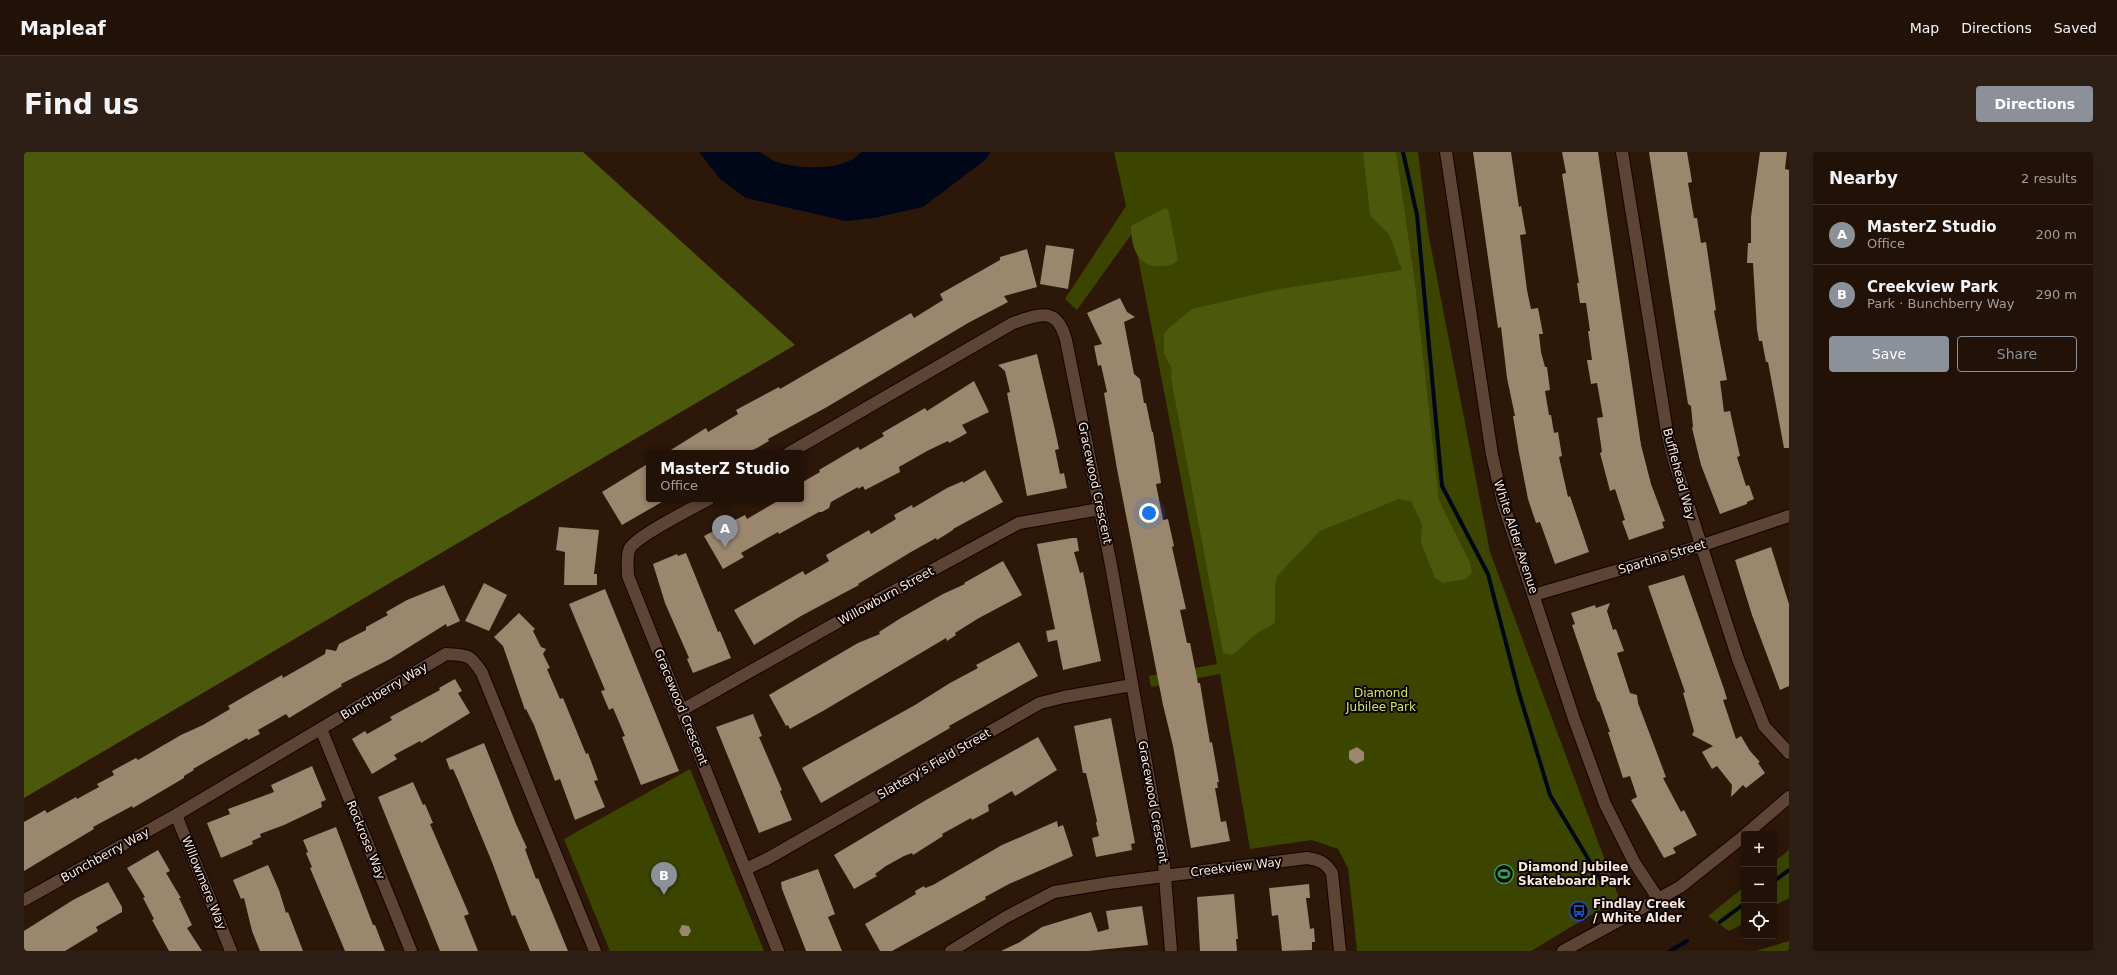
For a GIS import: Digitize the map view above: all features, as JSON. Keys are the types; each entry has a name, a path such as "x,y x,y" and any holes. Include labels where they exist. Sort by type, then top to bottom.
{"street":[{"name":"White Alder Avenue","path":"1446,152 1497,481 1502,504 1534,595 1574,719 1605,804 1634,862 1659,900"},
{"name":"Bufflehead Way","path":"1622,152 1667,432 1674,461 1700,546 1738,659 1764,726 1789,753"},
{"name":"Gracewood Crescent","path":"794,450 1013,323 1038,315 1050,315 1058,321 1066,340 1100,509 1132,685 1166,876 1171,951"},
{"name":"Gracewood Crescent","path":"704,502 641,539 630,548 627,561 628,576 778,951"},
{"name":"Willowburn Street","path":"682,710 859,610 1019,523 1100,509"},
{"name":"Spartina Street","path":"1534,595 1700,546 1789,516"},
{"name":"Bunchberry Way","path":"24,900 176,816 446,654 467,655 474,661 482,673 595,951"},
{"name":"Slattery's Field Street","path":"746,869 767,859 1040,703 1064,697 1132,685"},
{"name":"Rockrose Way","path":"321,729 411,951"},
{"path":"1750,831 1789,797"},
{"name":"Willowmere Way","path":"176,816 231,951"},
{"path":"1563,951 1659,900 1698,874 1741,838"},
{"name":"Creekview Way","path":"951,951 966,948 1006,917 1054,892 1307,858 1318,860 1326,864 1332,873 1340,951"}],"green space":[{"path":"24,152 583,152 795,345 24,798"},
{"name":"Diamond Jubilee Park","path":"1114,152 1418,152 1428,232 1490,552 1619,898 1531,951 1357,951 1348,868 1338,849 1312,840 1250,849 1220,674 1151,687 1149,676 1217,664 1133,232 1077,310 1065,299 1126,206"},
{"path":"1363,152 1396,152 1415,284 1439,501 1470,563 1472,572 1466,579 1443,583 1435,578 1421,543 1422,524 1411,501 1399,499 1320,531 1278,575 1275,584 1275,622 1269,627 1255,634 1239,650 1231,655 1223,653 1171,378 1172,369 1164,353 1164,334 1170,327 1192,309 1279,289 1402,270 1389,234 1370,215"},
{"path":"1165,208 1168,210 1170,217 1178,260 1168,265 1153,266 1146,263 1137,254 1132,241 1131,226"},
{"path":"690,769 764,951 610,951 564,839"},
{"path":"1789,850 1789,898 1777,904 1777,867 1777,860"},
{"path":"1741,889 1741,925 1729,931 1708,916"},
{"path":"1789,941 1789,951 1756,951"}],"water":[{"path":"699,152 758,152 777,162 797,166 821,167 844,163 854,158 861,152 991,152 984,161 923,207 874,218 846,221 746,198 720,179"}],"building":[{"path":"1473,152 1511,152 1519,207 1521,206 1526,234 1520,235 1527,290 1531,309 1538,308 1543,334 1539,334 1541,352 1545,367 1547,367 1550,390 1545,391 1549,415 1551,415 1554,433 1558,432 1562,456 1559,457 1568,497 1570,496 1589,552 1555,564 1540,522 1536,523 1528,499 1513,416 1515,416 1507,378 1501,327 1498,328"},
{"path":"1562,152 1598,152 1641,445 1651,484 1665,521 1662,522 1664,528 1629,540 1622,521 1625,520 1615,489 1610,491 1600,453 1602,452 1597,418 1603,417 1597,383 1591,384 1587,360 1592,360 1588,331 1590,331 1586,303 1580,303 1577,283 1579,283 1562,174 1566,173"},
{"path":"1649,152 1687,152 1692,182 1688,183 1694,218 1697,218 1701,243 1706,242 1716,310 1714,311 1727,380 1720,381 1724,412 1730,411 1740,456 1737,457 1746,486 1749,485 1754,499 1747,502 1747,504 1720,514 1701,465 1692,428 1691,406 1688,404"},
{"path":"1760,152 1787,152 1785,169 1789,170 1789,448 1784,448 1768,362 1766,362 1762,341 1759,341 1753,263 1747,263 1748,243 1751,243 1751,217"},
{"path":"1046,245 1074,249 1068,289 1040,284"},
{"path":"1027,249 1037,287 1004,296 1008,302 968,323 827,407 768,439 769,441 753,450 671,450 706,428 708,432 738,414 736,410 779,387 780,389 911,313 914,318 943,300 940,294 1000,260 1000,257"},
{"path":"1120,298 1127,312 1135,317 1124,322 1134,374 1140,379 1144,403 1146,403 1153,432 1161,483 1156,484 1163,520 1168,519 1174,546 1172,547 1186,609 1180,610 1187,643 1190,643 1198,683 1200,683 1210,743 1212,742 1219,782 1217,782 1218,788 1215,788 1221,822 1226,821 1230,841 1191,848 1173,746 1163,705 1117,469 1104,393 1107,392 1101,365 1098,366 1094,346 1102,344 1087,313"},
{"path":"1037,354 1059,449 1055,450 1060,474 1064,473 1067,488 1027,496 1007,393 1010,392 1005,371 998,365"},
{"path":"974,381 989,412 962,425 967,433 949,443 948,441 927,451 899,467 900,472 865,490 863,486 858,489 858,487 831,502 829,508 822,512 819,512 779,534 778,532 741,553 744,557 723,569 704,536 745,515 747,519 776,502 804,502 804,481 820,472 819,470 858,447 860,450 884,436 882,433 925,408 927,411"},
{"path":"646,465 646,502 662,502 622,525 602,492"},
{"path":"985,470 1003,502 953,529 937,540 936,538 911,552 858,584 859,585 801,616 754,645 734,610 803,571 805,575 829,561 826,555 869,530 871,534 896,519 894,515 912,505 913,508 947,488 963,481 963,483"},
{"path":"559,527 599,530 594,574 597,574 597,585 564,585 565,552 556,550"},
{"path":"1077,538 1079,551 1074,552 1080,573 1083,572 1101,661 1063,670 1057,640 1048,642 1046,631 1055,629 1037,544"},
{"path":"1771,547 1789,604 1789,686 1780,690 1752,615 1735,560"},
{"path":"686,553 718,632 720,631 731,658 693,673 687,659 689,658 665,603 653,564 677,554 678,556"},
{"path":"1003,561 1022,595 979,618 955,633 956,635 947,641 946,638 823,711 790,729 788,725 786,726 769,695 858,643 880,634 879,632 901,618 943,594 965,584 964,583"},
{"path":"1684,575 1724,689 1727,699 1723,700 1736,739 1741,736 1750,751 1760,762 1758,763 1765,773 1746,788 1743,785 1731,797 1732,785 1717,766 1712,769 1702,752 1713,746 1692,735 1694,731 1683,693 1685,692 1648,586"},
{"path":"484,583 507,595 489,631 465,621"},
{"path":"444,585 460,621 447,627 446,624 390,659 341,684 342,686 289,718 286,714 258,730 260,734 248,740 247,738 193,769 194,770 184,776 184,778 133,808 132,806 93,827 94,829 24,871 24,822 45,810 47,813 76,797 77,799 99,787 97,784 114,775 112,771 136,758 138,760 181,735 203,725 230,709 228,706 252,692 282,675 283,678 325,654 326,649 336,651 339,644 366,630 366,627 388,615 386,612 407,600"},
{"path":"605,589 679,771 641,785 622,737 625,736 613,708 609,710 601,691 605,690 569,604"},
{"path":"1610,603 1607,611 1613,630 1616,629 1624,651 1617,653 1630,693 1637,695 1638,703 1666,777 1663,778 1681,812 1684,810 1697,835 1673,848 1676,853 1664,858 1631,800 1637,797 1630,776 1623,778 1608,732 1610,732 1599,701 1598,702 1572,625 1575,624 1571,613 1595,605 1596,608"},
{"path":"519,613 535,629 533,631 541,647 546,649 543,654 550,668 547,669 560,699 563,698 586,754 588,753 598,780 594,781 605,807 575,820 560,779 555,781 534,725 526,709 525,710 503,646 494,637"},
{"path":"1019,642 1038,676 949,726 950,728 821,803 802,768 915,705 950,683 978,668 976,665"},
{"path":"455,679 462,691 458,693 470,713 421,743 420,741 394,755 397,759 372,774 352,739 365,731 367,734 392,720 390,717 440,690 439,688"},
{"path":"753,714 762,736 759,737 782,790 780,791 792,820 759,833 716,727"},
{"path":"1111,718 1135,843 1131,844 1132,850 1096,857 1092,838 1099,836 1096,823 1097,821 1086,773 1083,773 1074,726"},
{"path":"1038,737 1057,770 1015,796 1012,791 988,805 989,811 972,820 971,818 942,834 943,836 913,855 912,853 904,856 886,866 875,874 877,876 854,889 834,855 926,800"},
{"path":"484,743 527,848 525,849 536,879 538,878 568,951 530,951 515,915 512,916 492,862 458,780 453,769 450,770 446,759"},
{"path":"1357,747 1364,752 1364,760 1356,764 1349,759 1349,751"},
{"path":"312,766 326,800 321,802 322,807 284,825 260,834 261,837 252,841 253,844 221,858 207,823 230,814 228,809 274,792 271,785"},
{"path":"413,782 423,805 425,804 433,823 430,824 469,914 464,916 478,951 440,951 378,797"},
{"path":"1057,821 1058,827 1063,825 1073,856 1009,884 985,897 986,899 892,951 880,951 865,924 916,894 915,891 924,886 925,888 933,885 1002,845"},
{"path":"336,827 373,925 375,925 385,951 345,951 310,868 312,867 306,853 308,852 303,840"},
{"path":"158,850 170,871 166,873 181,898 179,898 192,925 187,928 202,951 169,951 152,920 154,919 143,898 145,897 127,868"},
{"path":"268,865 279,890 286,913 288,912 303,951 260,951 252,931 244,898 241,899 233,880"},
{"path":"818,869 835,914 828,917 842,951 806,951 782,889 781,882"},
{"path":"108,882 122,907 122,912 96,927 98,931 65,951 24,951 24,931 73,900"},
{"path":"1309,884 1310,898 1306,898 1310,929 1314,928 1315,942 1312,942 1312,950 1282,951 1278,915 1272,916 1269,888"},
{"path":"1234,894 1238,939 1236,939 1237,951 1200,951 1197,897"},
{"path":"1142,906 1148,945 1088,951 1001,951 1020,942 1042,927 1091,912 1098,932 1109,929 1106,911"},
{"path":"682,925 689,926 691,931 688,936 682,936 679,931"}],"waterway":[{"path":"1403,152 1417,215 1442,486 1488,574 1519,693 1550,795 1602,882"},
{"path":"1777,879 1789,870"},
{"path":"1720,922 1741,906"},
{"path":"1670,951 1687,941"}],"place":[{"name":"MasterZ Studio","path":"725,548"},
{"name":"Diamond Jubilee Skateboard Park","path":"1504,874"},
{"name":"Creekview Park","path":"664,895"},
{"name":"Findlay Creek / White Alder","path":"1579,911"}]}
